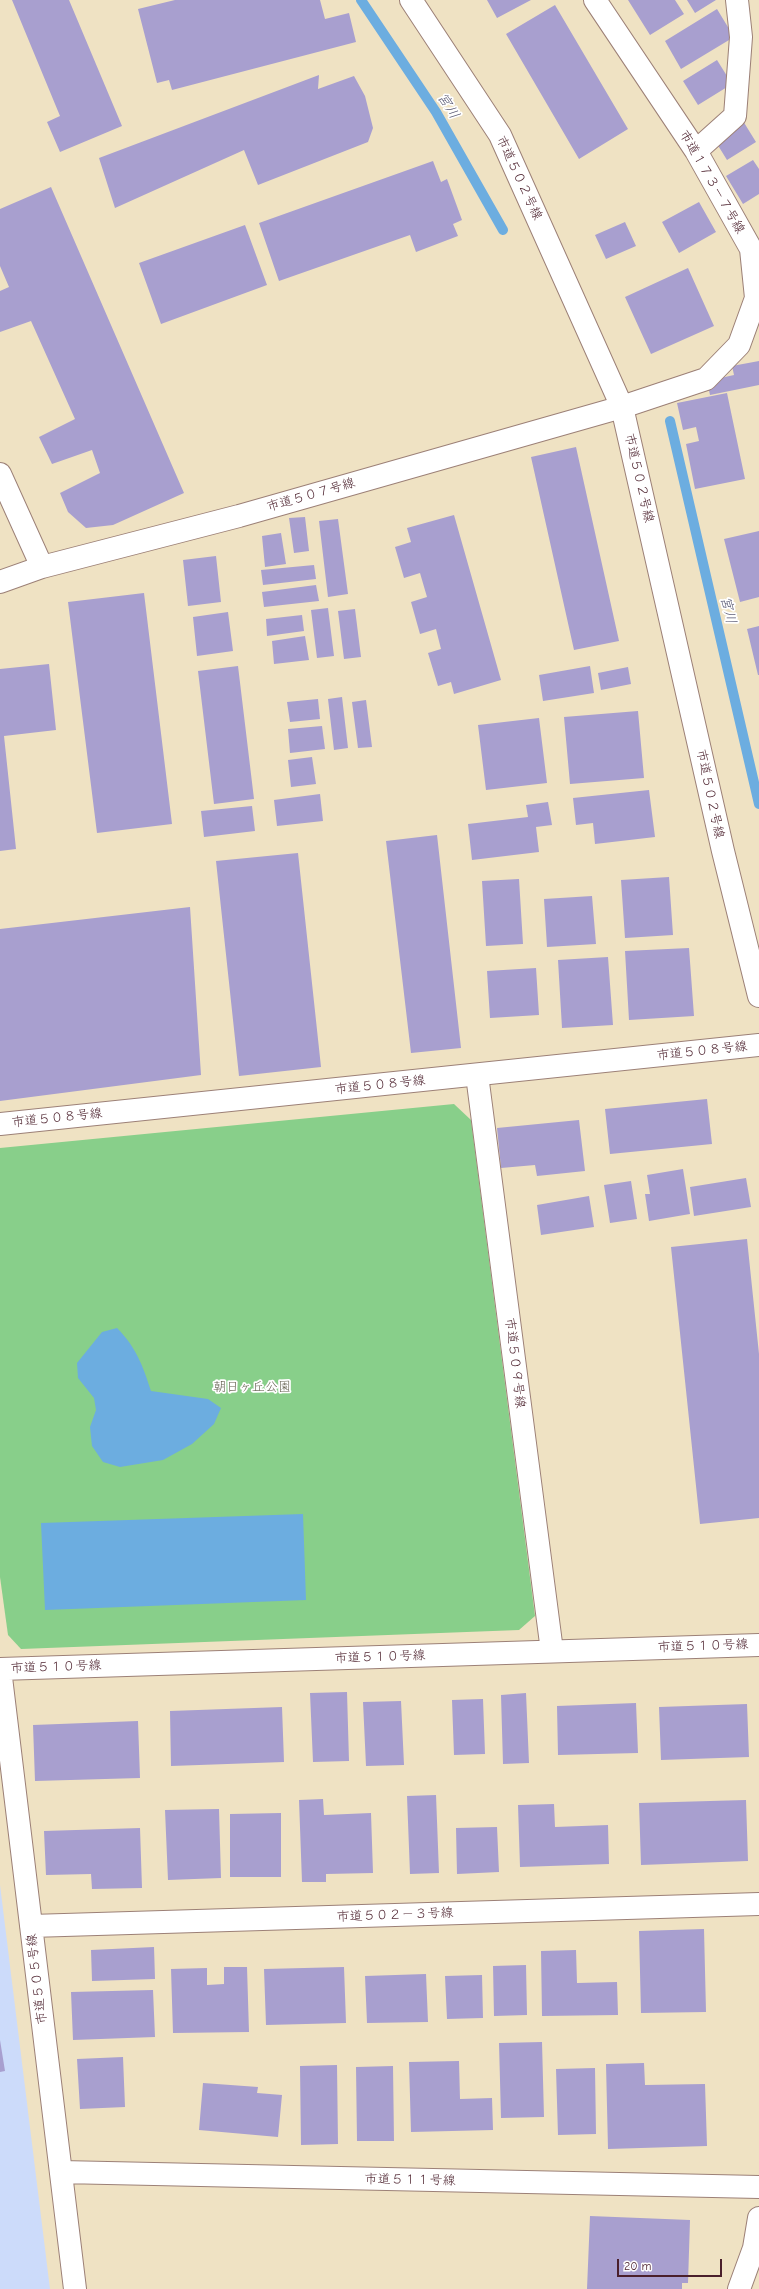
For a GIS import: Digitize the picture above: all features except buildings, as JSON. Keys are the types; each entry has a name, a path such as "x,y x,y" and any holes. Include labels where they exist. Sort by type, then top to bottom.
{"street":[{"name":"市道５０２号線","path":"411,0 500,135 622,407 723,851 759,996"},
{"name":"市道１７３－７号線","path":"595,0 696,151 751,249 756,298 739,345 706,379 622,407"},
{"path":"696,151 735,116 740,37 737,0"},
{"name":"市道５０７号線","path":"0,582 42,567 246,513 622,407"},
{"path":"0,474 42,567"},
{"name":"市道５０８号線","path":"0,1124 759,1045"},
{"name":"市道５０９号線","path":"477,1075 552,1651"},
{"name":"市道５１０号線","path":"0,1669 759,1645"},
{"name":"市道５０５号線","path":"0,1669 75,2289"},
{"name":"市道５０２－３号線","path":"31,1926 759,1904"},
{"name":"市道５１１号線","path":"60,2172 759,2187"},
{"path":"739,2289 756,2249 759,2218"}],"shaded area":[{"path":"0,1885 50,2289 0,2289"}],"green space":[{"name":"朝日ヶ丘公園","path":"454,1104 471,1120 535,1616 519,1630 21,1649 8,1635 0,1577 0,1148"}],"water":[{"path":"117,1328 124,1335 138,1357 151,1391 208,1399 221,1408 214,1424 192,1444 163,1460 120,1467 103,1462 92,1446 90,1427 96,1410 94,1398 78,1378 77,1363 102,1332"},
{"path":"303,1514 306,1600 45,1610 41,1523"}],"waterway":[{"name":"宮川","path":"361,0 436,112 503,230"},
{"name":"宮川","path":"670,421 759,804"}]}
